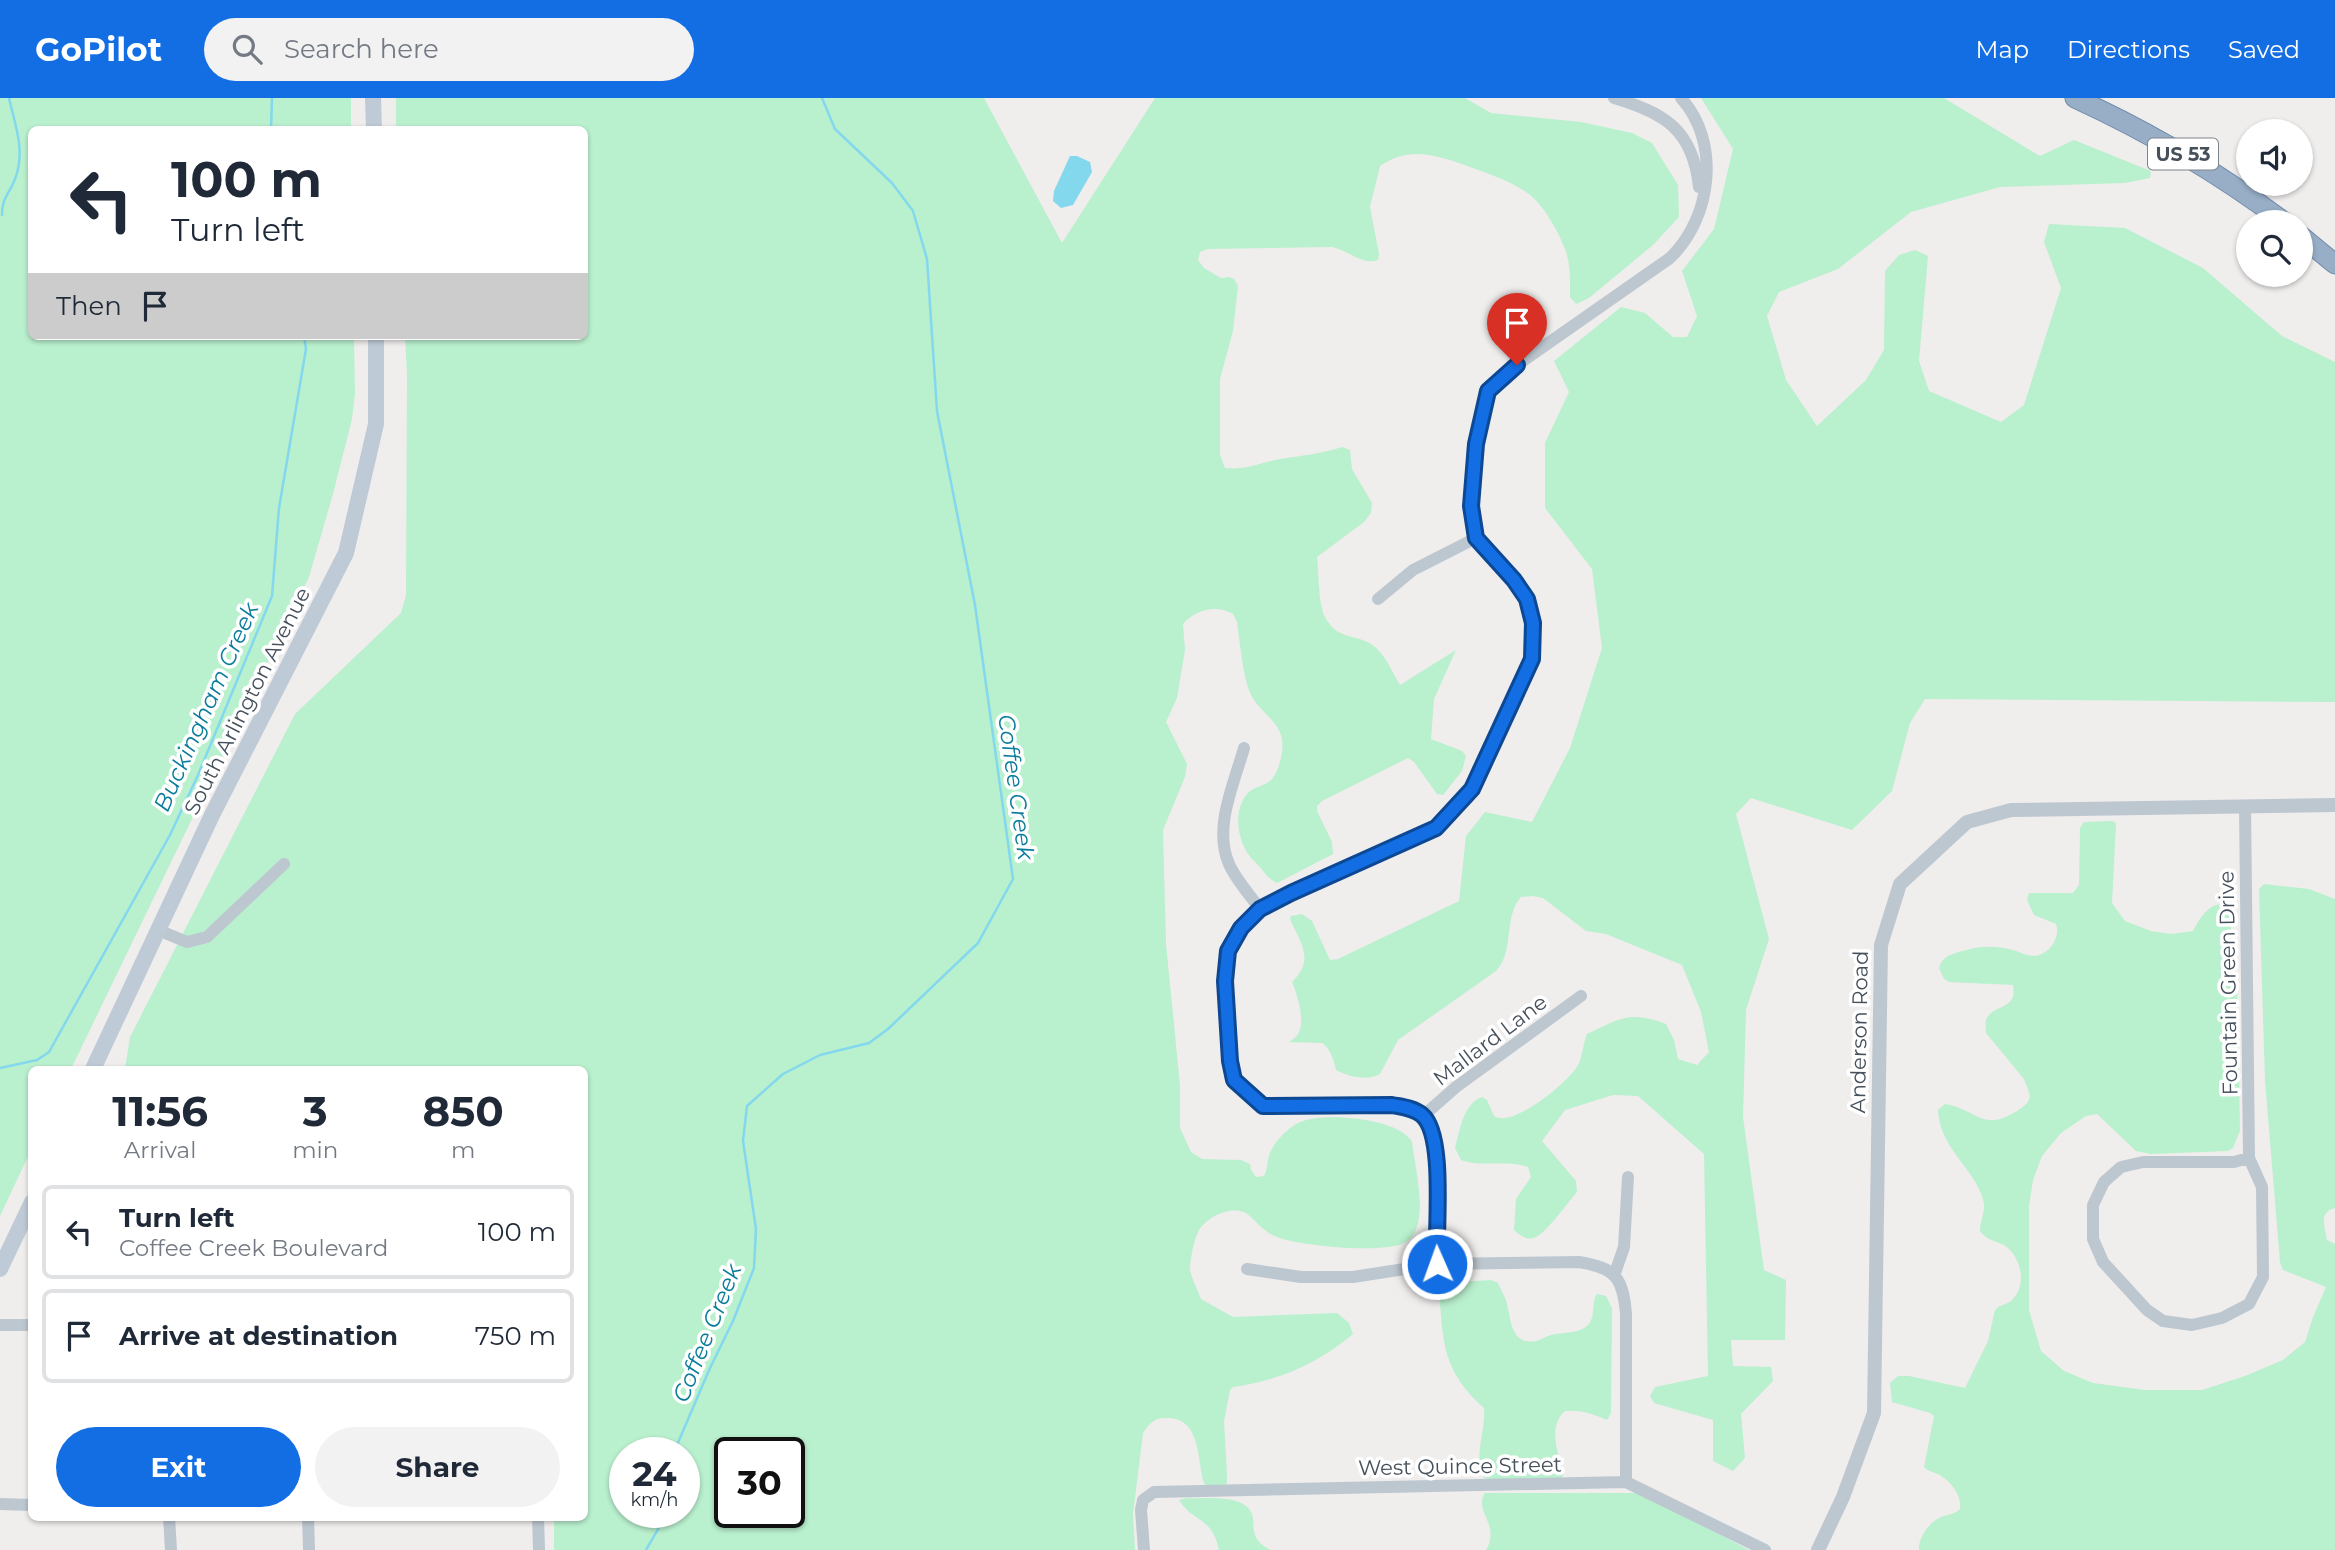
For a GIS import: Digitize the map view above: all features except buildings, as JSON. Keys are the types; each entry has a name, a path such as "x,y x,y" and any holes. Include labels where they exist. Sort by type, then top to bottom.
{"highway":[{"name":"US 53","path":"2075,98 2172,148 2222,178 2267,210"},
{"path":"2313,246 2335,264"}],"main road":[{"path":"373,98 374,126"},
{"name":"South Arlington Avenue","path":"94,1066 212,815 346,553 376,424 376,340"},
{"path":"0,1269 28,1210"}],"street":[{"path":"1614,98 1653,111 1684,138 1696,163 1700,208"},
{"path":"1437,1264 1438,1162 1433,1133 1423,1116 1409,1108 1392,1105 1263,1106 1234,1080 1226,1010 1228,951 1241,928 1260,909 1436,828 1472,789 1532,659 1533,623 1527,599 1514,580 1476,538 1471,506 1476,444 1488,391 1517,365 1671,258 1691,232 1700,208 1706,174 1705,145 1696,118 1681,98"},
{"path":"1378,599 1413,570 1476,538"},
{"path":"1244,748 1222,831 1224,852 1230,867 1260,909"},
{"name":"Anderson Road","path":"1818,1550 1843,1497 1874,1413 1881,945 1900,884 1967,822 2011,810 2335,805"},
{"name":"Fountain Green Drive","path":"2245,807 2249,1158 2262,1187 2263,1277 2249,1304 2222,1318 2192,1325 2163,1321 2147,1310 2103,1262 2093,1239 2093,1205 2104,1182 2121,1167 2143,1161 2234,1162 2249,1158"},
{"path":"158,930 187,942 207,937 284,864"},
{"name":"Mallard Lane","path":"1423,1116 1456,1087 1581,996"},
{"path":"1615,1273 1624,1247 1628,1177"},
{"path":"1247,1269 1301,1277 1353,1277 1437,1264 1579,1262 1601,1266 1615,1273 1623,1292 1626,1314 1626,1482"},
{"path":"0,1325 28,1325"},
{"name":"West Quince Street","path":"1144,1550 1141,1510 1143,1500 1154,1492 1626,1482 1765,1550"},
{"path":"0,1504 28,1505"},
{"path":"169,1521 171,1550"},
{"path":"309,1521 309,1550"},
{"path":"538,1521 539,1550"}],"green space":[{"path":"0,98 351,98 351,126 28,126 28,340 354,340 355,394 352,419 309,577 72,1066 28,1066 28,1156 0,1216"},
{"path":"396,98 984,98 1062,243 1155,98 1465,98 1491,113 1581,122 1632,133 1652,143 1678,185 1679,217 1653,245 1589,298 1576,304 1570,297 1569,267 1565,249 1538,203 1519,187 1495,176 1430,155 1400,156 1380,166 1370,207 1378,260 1367,261 1332,247 1208,249 1200,252 1198,260 1204,268 1221,278 1234,279 1238,286 1233,331 1220,379 1220,455 1225,468 1244,467 1342,447 1350,450 1352,469 1372,503 1371,513 1364,522 1317,557 1320,596 1325,617 1335,630 1376,648 1400,685 1456,650 1434,699 1431,739 1462,751 1466,756 1462,771 1443,795 1437,794 1414,762 1408,758 1322,801 1317,806 1317,811 1332,842 1333,854 1277,883 1248,855 1241,838 1238,818 1248,793 1269,782 1276,772 1282,749 1280,733 1248,688 1237,622 1233,614 1220,609 1206,610 1193,615 1183,624 1185,650 1177,698 1166,722 1187,764 1185,777 1163,830 1166,944 1180,1085 1180,1128 1191,1152 1202,1159 1241,1160 1250,1164 1256,1177 1264,1176 1275,1144 1298,1123 1309,1119 1341,1117 1392,1127 1405,1134 1412,1142 1420,1212 1415,1232 1409,1240 1378,1248 1338,1247 1283,1239 1272,1235 1247,1214 1238,1211 1218,1214 1201,1227 1194,1245 1190,1269 1201,1299 1233,1317 1337,1313 1349,1323 1353,1334 1326,1354 1297,1369 1230,1390 1224,1421 1227,1483 1224,1486 1207,1486 1204,1483 1195,1441 1185,1424 1177,1419 1165,1418 1150,1424 1143,1433 1133,1514 1135,1550 554,1550 554,1521 588,1521 588,1066 125,1066 130,1037 295,714 401,613 406,595 405,340 588,340 588,126 396,126"},
{"path":"1701,98 1944,98 2040,156 2074,140 2151,171 2150,178 2125,183 2000,187 1911,212 1838,269 1779,292 1767,316 1786,380 1817,426 1866,380 1884,350 1885,271 1899,255 1915,250 1928,256 1919,361 1929,391 2001,422 2024,405 2061,288 2044,242 2049,224 2125,228 2203,268 2282,336 2335,362 2335,702 1925,699 1910,723 1892,791 1852,830 1751,798 1736,814 1769,939 1746,1010 1743,1117 1764,1270 1786,1280 1785,1340 1731,1340 1733,1366 1771,1367 1773,1381 1741,1414 1745,1458 1733,1471 1713,1461 1713,1420 1654,1403 1650,1396 1655,1387 1708,1376 1704,1154 1638,1096 1613,1095 1565,1110 1542,1141 1576,1181 1577,1192 1539,1236 1531,1238 1523,1237 1514,1230 1516,1199 1531,1177 1528,1167 1461,1160 1455,1148 1466,1111 1476,1100 1482,1097 1487,1100 1494,1116 1502,1118 1526,1110 1573,1073 1580,1061 1587,1034 1625,1018 1643,1018 1666,1024 1674,1040 1678,1059 1697,1065 1709,1052 1701,1012 1682,965 1606,934 1586,931 1543,898 1521,897 1512,914 1502,963 1496,971 1398,1040 1380,1074 1364,1078 1347,1075 1336,1070 1330,1052 1322,1043 1289,1042 1300,1029 1300,1008 1292,982 1299,974 1304,959 1302,944 1291,916 1302,914 1312,921 1330,960 1338,959 1459,901 1466,836 1485,812 1532,822 1570,748 1602,648 1592,569 1545,508 1545,443 1569,392 1554,361 1621,307 1645,313 1673,337 1687,337 1697,316 1682,271 1714,229 1733,149"},
{"path":"2084,822 2116,823 2112,903 2125,921 2151,931 2171,934 2193,931 2202,916 2211,908 2227,905 2237,989 2240,1131 2233,1148 2228,1151 2151,1154 2136,1151 2097,1114 2086,1116 2061,1133 2042,1156 2033,1180 2029,1206 2029,1310 2041,1351 2064,1371 2093,1383 2145,1390 2202,1390 2283,1360 2305,1342 2326,1287 2283,1270 2280,1262 2265,1081 2259,889 2264,884 2309,889 2335,899 2335,1208 2326,1213 2324,1221 2327,1240 2335,1244 2335,1550 1919,1550 1920,1541 1928,1527 1935,1520 1958,1511 1960,1504 1955,1489 1948,1481 1924,1467 1934,1416 1892,1402 1890,1383 1898,1376 1909,1376 1965,1388 1988,1341 1995,1310 2013,1299 2021,1280 2017,1259 2013,1253 2005,1245 1987,1238 1980,1231 1984,1207 1981,1192 1945,1137 1938,1110 1945,1104 1980,1118 1995,1120 2022,1108 2030,1095 2024,1079 1986,1033 1986,1020 2012,999 2013,985 1949,982 1944,979 1939,968 1946,957 1973,948 1999,947 2034,956 2049,949 2057,934 2056,924 2034,915 2027,900 2029,893 2073,893 2079,885 2080,828"},
{"path":"1491,1280 1498,1283 1516,1334 1527,1341 1584,1328 1592,1318 1597,1294 1606,1296 1612,1308 1611,1413 1607,1420 1571,1411 1565,1411 1559,1418 1555,1434 1563,1476 1561,1478 1484,1478 1480,1452 1484,1408 1460,1381 1447,1355 1439,1290 1440,1285 1445,1283"},
{"path":"1485,1493 1641,1493 1749,1550 1486,1550 1490,1533 1482,1506"},
{"path":"1179,1500 1233,1500 1246,1506 1253,1516 1257,1539 1271,1550 1219,1550 1212,1531"}],"water":[{"path":"1070,156 1090,162 1092,172 1073,205 1061,208 1053,201 1054,191"}],"waterway":[{"path":"2,215 3,204 15,179 20,158 9,98"},
{"name":"Buckingham Creek","path":"271,126 272,98"},
{"name":"Coffee Creek","path":"680,1437 754,1268 756,1229 743,1141 747,1106 783,1074 820,1055 869,1043 888,1029 978,943 1013,879 975,605 937,411 927,259 913,211 892,183 835,129 822,98"},
{"name":"Buckingham Creek","path":"0,1068 37,1060 49,1052 170,835 198,775 272,596 279,508 306,349 305,340"},
{"name":"Coffee Creek","path":"646,1550 659,1528"}],"route":[{"path":"1437,1264 1438,1162 1433,1133 1423,1116 1409,1108 1392,1105 1263,1106 1234,1080 1230,1061 1225,981 1228,951 1241,928 1260,909 1436,828 1472,789 1532,659 1533,623 1527,599 1514,580 1476,538 1471,506 1476,444 1488,391 1517,365"}]}
